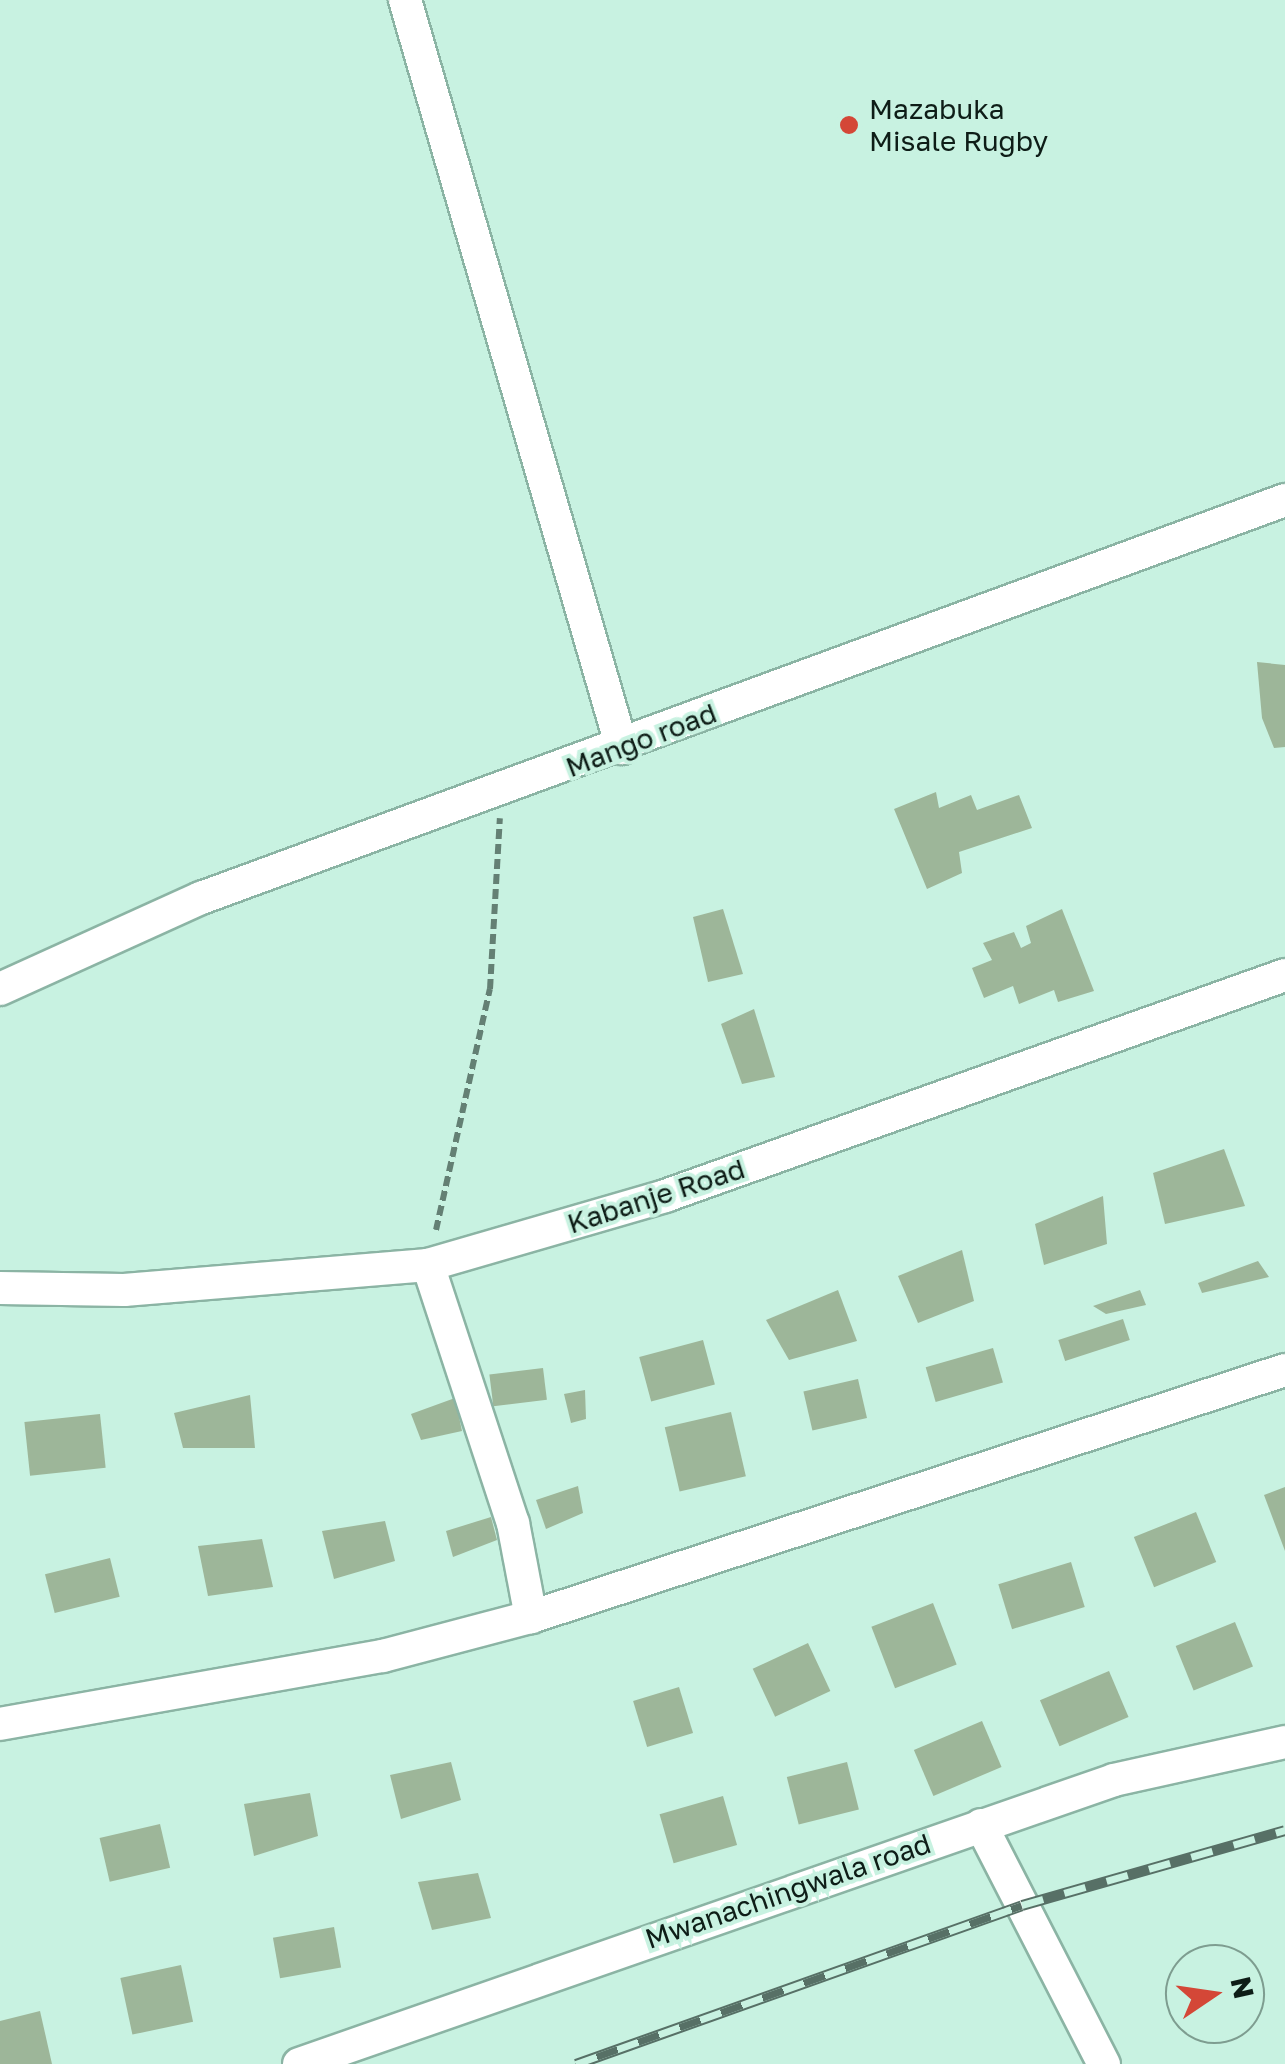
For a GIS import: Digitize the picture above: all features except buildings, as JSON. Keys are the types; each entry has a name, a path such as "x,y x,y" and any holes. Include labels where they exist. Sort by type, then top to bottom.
{"street":[{"path":"405,0 622,748"},
{"name":"Mango road","path":"0,990 201,898 622,748 1285,500"},
{"name":"Kabanje Road","path":"0,1288 124,1290 428,1265 665,1196 1285,975"},
{"path":"428,1265 513,1523 532,1617"},
{"path":"0,1724 383,1656 532,1617 1285,1370"},
{"name":"Mwanachingwala road","path":"298,2064 1114,1780 1285,1742"},
{"path":"982,1826 1104,2064"}],"path":[{"path":"428,1265 490,989 501,791"}],"railway":[{"path":"576,2064 1022,1905 1285,1830"}],"place":[{"name":"Mazabuka Misale Rugby","path":"849,125"}]}
